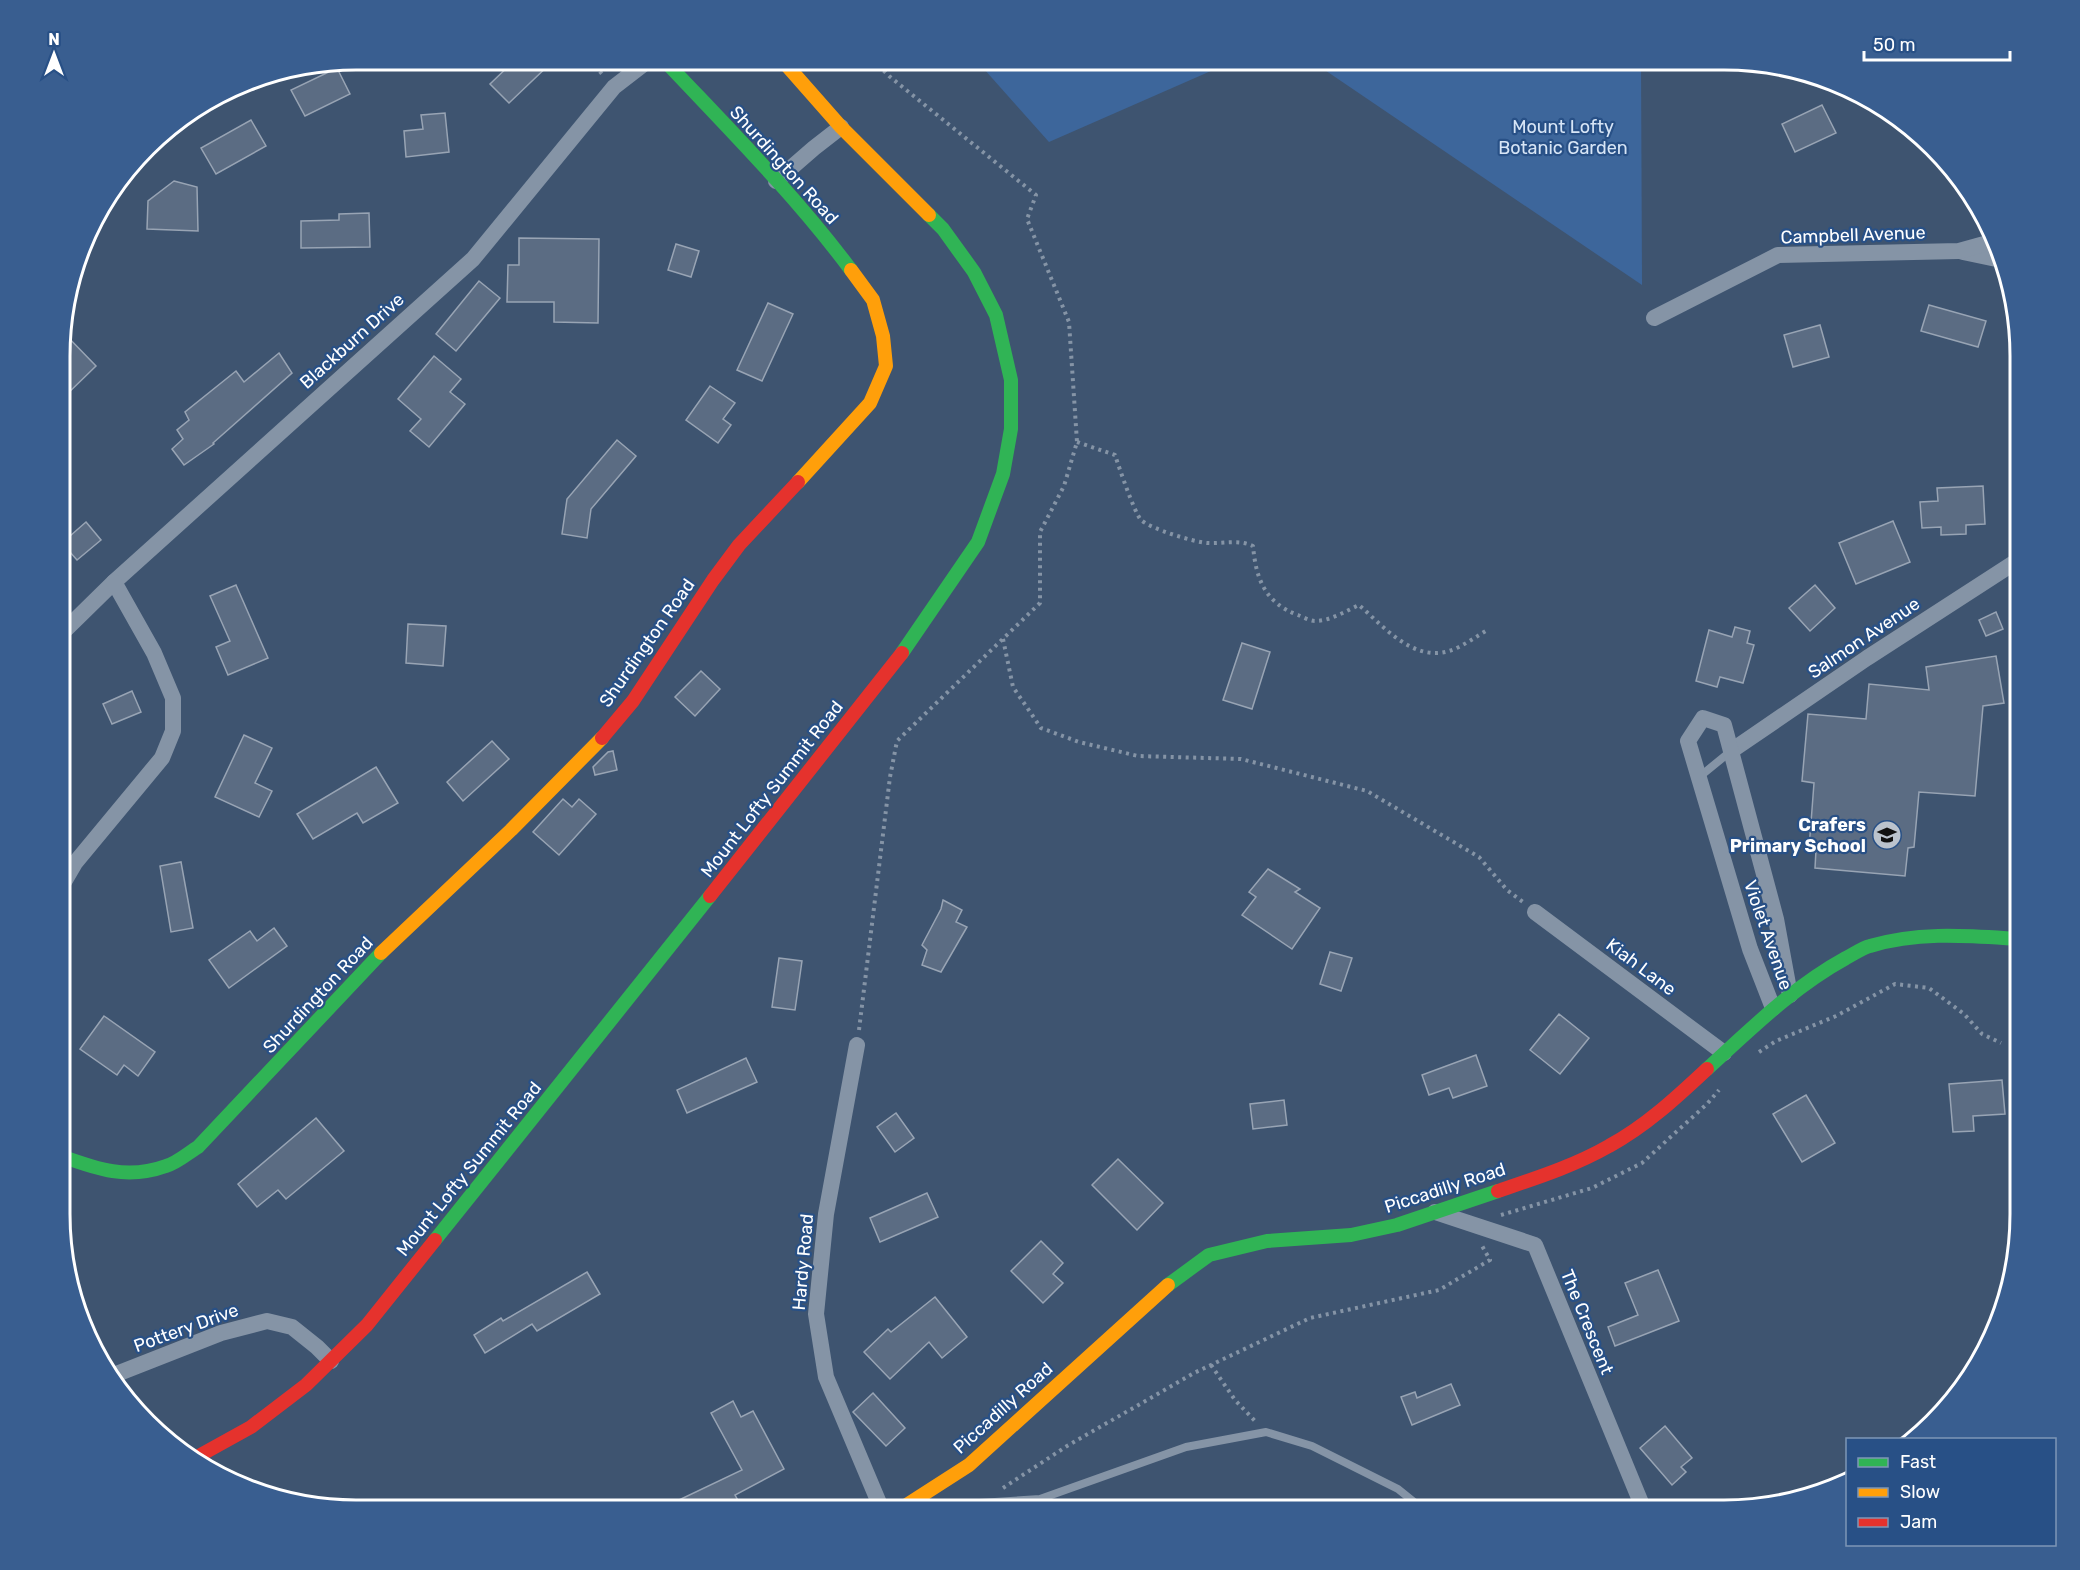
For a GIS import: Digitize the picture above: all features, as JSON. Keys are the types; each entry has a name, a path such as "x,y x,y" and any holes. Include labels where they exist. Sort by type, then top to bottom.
{"main road":[{"name":"Shurdington Road","path":"70,1159 104,1171 143,1172 168,1166 198,1147 363,970 511,830 599,741 633,701 713,580 739,545 870,403 886,366 883,336 873,300 836,250 673,70"},
{"name":"Mount Lofty Summit Road","path":"202,1454 251,1427 306,1385 368,1324 909,644 978,542 1003,474 1011,429 1011,380 996,315 974,272 944,229 841,127 791,70"},
{"name":"Piccadilly Road","path":"914,1500 969,1465 1161,1290 1209,1255 1267,1241 1351,1235 1397,1225 1560,1170 1610,1146 1665,1108 1773,1008 1826,969 1869,946 1920,936 1946,934 2010,938"}],"street":[{"name":"Blackburn Drive","path":"70,625 114,582 473,260 614,87 636,70"},
{"path":"776,181 841,127"},
{"name":"Campbell Avenue","path":"1654,318 1778,255 1959,251 1986,243"},
{"path":"1959,251 1992,258"},
{"name":"Salmon Avenue","path":"1731,751 1867,658 2010,565"},
{"path":"70,872 162,758 173,731 173,698 154,653 114,582"},
{"name":"Violet Avenue","path":"1773,1008 1750,949 1688,741 1703,718 1724,725 1776,919 1790,995"},
{"name":"Kiah Lane","path":"1535,912 1724,1053"},
{"name":"Hardy Road","path":"857,1046 826,1214 816,1314 826,1377 878,1500"},
{"name":"The Crescent","path":"1435,1212 1535,1245 1640,1500"},
{"name":"Pottery Drive","path":"120,1373 221,1333 267,1321 292,1328 331,1361"}],"lane":[{"path":"1698,778 1731,751"},
{"path":"1025,1500 1040,1499 1186,1447 1266,1432 1312,1446 1398,1489 1412,1500"}],"path":[{"path":"1077,442 1115,455 1122,478 1141,519 1166,532 1206,543 1244,542 1253,546 1255,569 1263,589 1284,610 1314,621 1337,616 1359,604 1404,643 1426,654 1449,651 1489,629"},
{"path":"1003,639 1013,687 1041,728 1079,742 1138,756 1241,759 1367,790 1479,857 1507,890 1535,912"},
{"path":"1756,1054 1776,1041 1836,1016 1895,984 1929,988 1965,1014 1982,1034 2001,1044"},
{"path":"985,1500 1067,1446 1194,1373 1311,1318 1438,1290 1490,1260 1470,1224 1592,1188 1642,1162 1707,1104 1722,1086"},
{"path":"1211,1365 1235,1400 1266,1432"}],"green space":[{"path":"985,70 1213,70 1049,142"},
{"name":"Mount Lofty Botanic Garden","path":"1325,70 1641,70 1642,285"}],"building":[{"path":"505,70 544,70 509,103 490,84"},
{"path":"338,71 350,94 305,116 291,90 329,72"},
{"path":"1822,105 1836,133 1795,152 1782,124"},
{"path":"445,113 449,152 406,157 404,131 423,129 421,115"},
{"path":"251,120 266,146 216,174 201,148"},
{"path":"174,181 197,187 198,231 147,229 148,201"},
{"path":"369,213 370,247 301,248 301,221 339,220 339,214"},
{"path":"519,238 599,239 598,323 554,322 554,302 507,302 508,265 519,265"},
{"path":"676,244 699,251 691,277 668,270"},
{"path":"479,281 500,298 456,351 436,334"},
{"path":"768,303 793,314 762,381 737,370"},
{"path":"1929,305 1986,321 1978,347 1921,331"},
{"path":"1820,325 1829,357 1793,367 1784,335"},
{"path":"71,340 96,366 70,391"},
{"path":"279,353 292,373 214,444 184,465 172,449 183,439 177,430 189,420 185,412 236,371 244,382"},
{"path":"434,356 461,379 450,392 465,404 429,447 410,431 421,419 398,399"},
{"path":"710,386 735,403 723,419 731,425 718,443 686,420"},
{"path":"617,440 636,456 591,509 587,538 562,534 567,499"},
{"path":"1983,486 1985,524 1966,525 1966,534 1941,535 1941,527 1922,528 1920,502 1938,501 1937,488"},
{"path":"1893,521 1910,562 1856,584 1839,543"},
{"path":"86,522 101,540 77,560 70,552 70,536"},
{"path":"236,585 268,658 228,675 216,647 230,641 210,596"},
{"path":"1815,585 1835,608 1810,631 1789,608"},
{"path":"1996,612 2003,629 1986,636 1979,620"},
{"path":"408,624 446,626 443,666 406,663"},
{"path":"1735,627 1750,631 1747,643 1754,645 1743,683 1720,677 1717,687 1696,681 1709,630 1732,637"},
{"path":"1242,643 1270,652 1252,709 1223,700"},
{"path":"1996,656 2004,703 1983,706 1975,796 1919,792 1914,847 1908,848 1905,876 1815,868 1816,850 1809,849 1814,783 1802,781 1808,714 1866,719 1869,684 1929,690 1926,667"},
{"path":"701,671 720,689 695,716 675,697"},
{"path":"132,691 141,712 112,724 103,704"},
{"path":"244,735 272,748 255,783 272,791 259,817 215,797"},
{"path":"492,741 509,759 463,801 447,782"},
{"path":"613,751 617,770 595,775 593,767 608,752"},
{"path":"376,767 398,803 363,823 357,813 313,839 297,814"},
{"path":"563,799 572,807 579,799 596,814 559,855 533,832"},
{"path":"181,862 193,928 171,932 160,866"},
{"path":"1268,869 1300,889 1295,892 1320,908 1292,949 1242,915 1256,897 1249,892"},
{"path":"943,900 962,910 956,922 967,927 941,972 922,965 927,950 922,945 941,909"},
{"path":"274,928 287,946 229,988 209,960 250,931 257,941"},
{"path":"1330,952 1352,958 1341,991 1320,984"},
{"path":"779,958 802,961 795,1010 772,1007"},
{"path":"1559,1014 1589,1038 1560,1074 1530,1050"},
{"path":"104,1016 155,1052 138,1076 124,1065 117,1075 80,1049"},
{"path":"1476,1055 1487,1086 1453,1098 1449,1088 1429,1095 1422,1075"},
{"path":"746,1058 757,1082 687,1113 677,1090"},
{"path":"2002,1080 2005,1114 1973,1116 1974,1131 1953,1132 1949,1084"},
{"path":"1806,1095 1835,1143 1802,1162 1773,1114"},
{"path":"1284,1100 1287,1125 1253,1129 1250,1104"},
{"path":"896,1113 914,1138 895,1152 877,1127"},
{"path":"316,1118 344,1151 286,1199 278,1190 257,1207 238,1184"},
{"path":"1118,1159 1163,1203 1137,1230 1092,1185"},
{"path":"927,1193 938,1217 880,1242 870,1218"},
{"path":"1041,1241 1063,1263 1053,1274 1063,1283 1043,1303 1011,1271"},
{"path":"1658,1270 1679,1321 1615,1346 1608,1327 1638,1315 1625,1283"},
{"path":"587,1272 600,1294 537,1331 532,1324 485,1353 474,1335 501,1318 503,1321"},
{"path":"935,1297 967,1337 942,1358 929,1342 890,1379 864,1352 888,1329 891,1332"},
{"path":"1451,1384 1460,1405 1412,1425 1401,1397 1415,1392 1417,1398"},
{"path":"873,1393 905,1428 886,1446 853,1412"},
{"path":"733,1401 741,1417 753,1411 784,1469 735,1495 738,1500 679,1500 742,1470 711,1413"},
{"path":"1665,1426 1692,1458 1681,1467 1686,1472 1672,1485 1640,1448"}],"traffic: fast":[{"path":"673,70 784,189 851,270"},
{"path":"902,653 978,542 1003,474 1011,429 1011,380 996,315 974,272 943,229 929,215"},
{"path":"435,1240 710,896"},
{"path":"1707,1069 1790,995 1827,969 1864,948 1889,941 1926,936 2010,938"},
{"path":"70,1159 100,1169 138,1172 170,1165 198,1147 381,953"},
{"path":"1168,1285 1209,1255 1267,1241 1351,1235 1397,1225 1498,1191"}],"traffic: slow":[{"path":"791,70 841,127 929,215"},
{"path":"798,482 870,403 886,366 883,336 873,300 851,270"},
{"path":"381,953 511,830 602,738"},
{"path":"915,1500 969,1465 1168,1285"}],"traffic: jam":[{"path":"602,738 633,701 713,580 739,545 798,482"},
{"path":"710,896 902,653"},
{"path":"1498,1191 1569,1166 1623,1138 1661,1110 1707,1069"},
{"path":"202,1454 251,1427 306,1385 367,1325 435,1240"}],"place":[{"name":"Crafers Primary School","path":"1887,835"}]}
